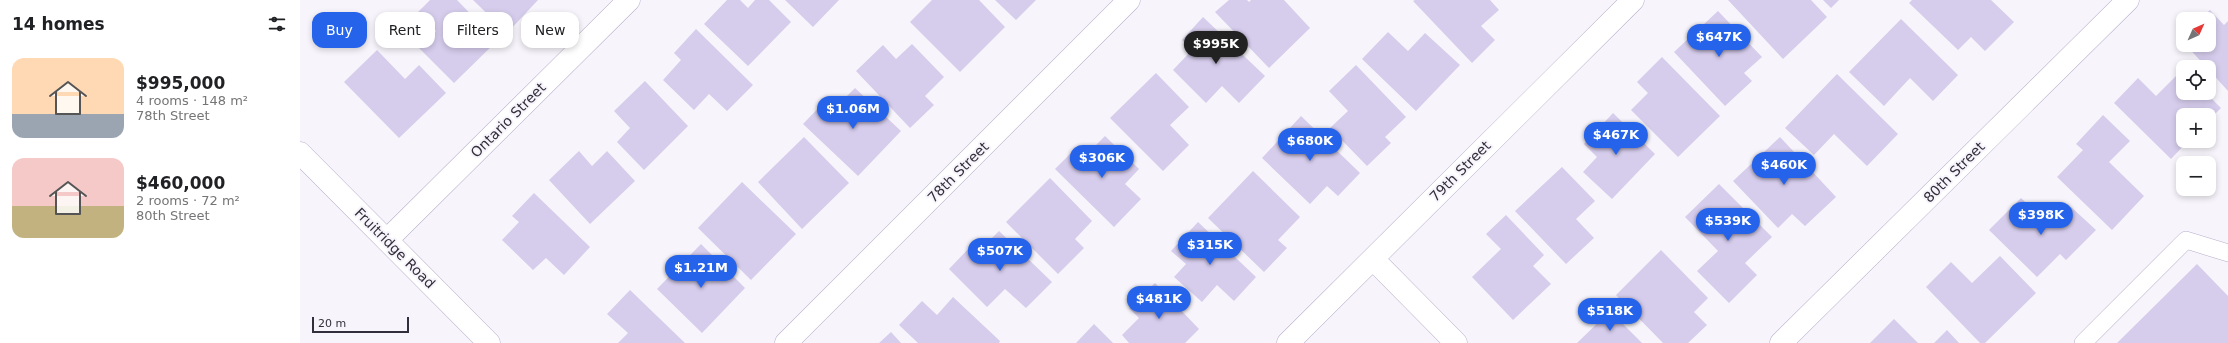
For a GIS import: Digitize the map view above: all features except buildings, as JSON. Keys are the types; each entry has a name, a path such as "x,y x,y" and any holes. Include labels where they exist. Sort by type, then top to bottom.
{"street":[{"name":"Ontario Street","path":"387,240 628,0"},
{"name":"78th Street","path":"786,343 1129,0"},
{"name":"79th Street","path":"1288,343 1633,0"},
{"name":"80th Street","path":"1781,343 2128,0"},
{"name":"Fruitridge Road","path":"300,153 489,343"},
{"path":"1373,259 1456,343"}],"lane":[{"path":"2083,343 2186,240 2228,253"}]}
